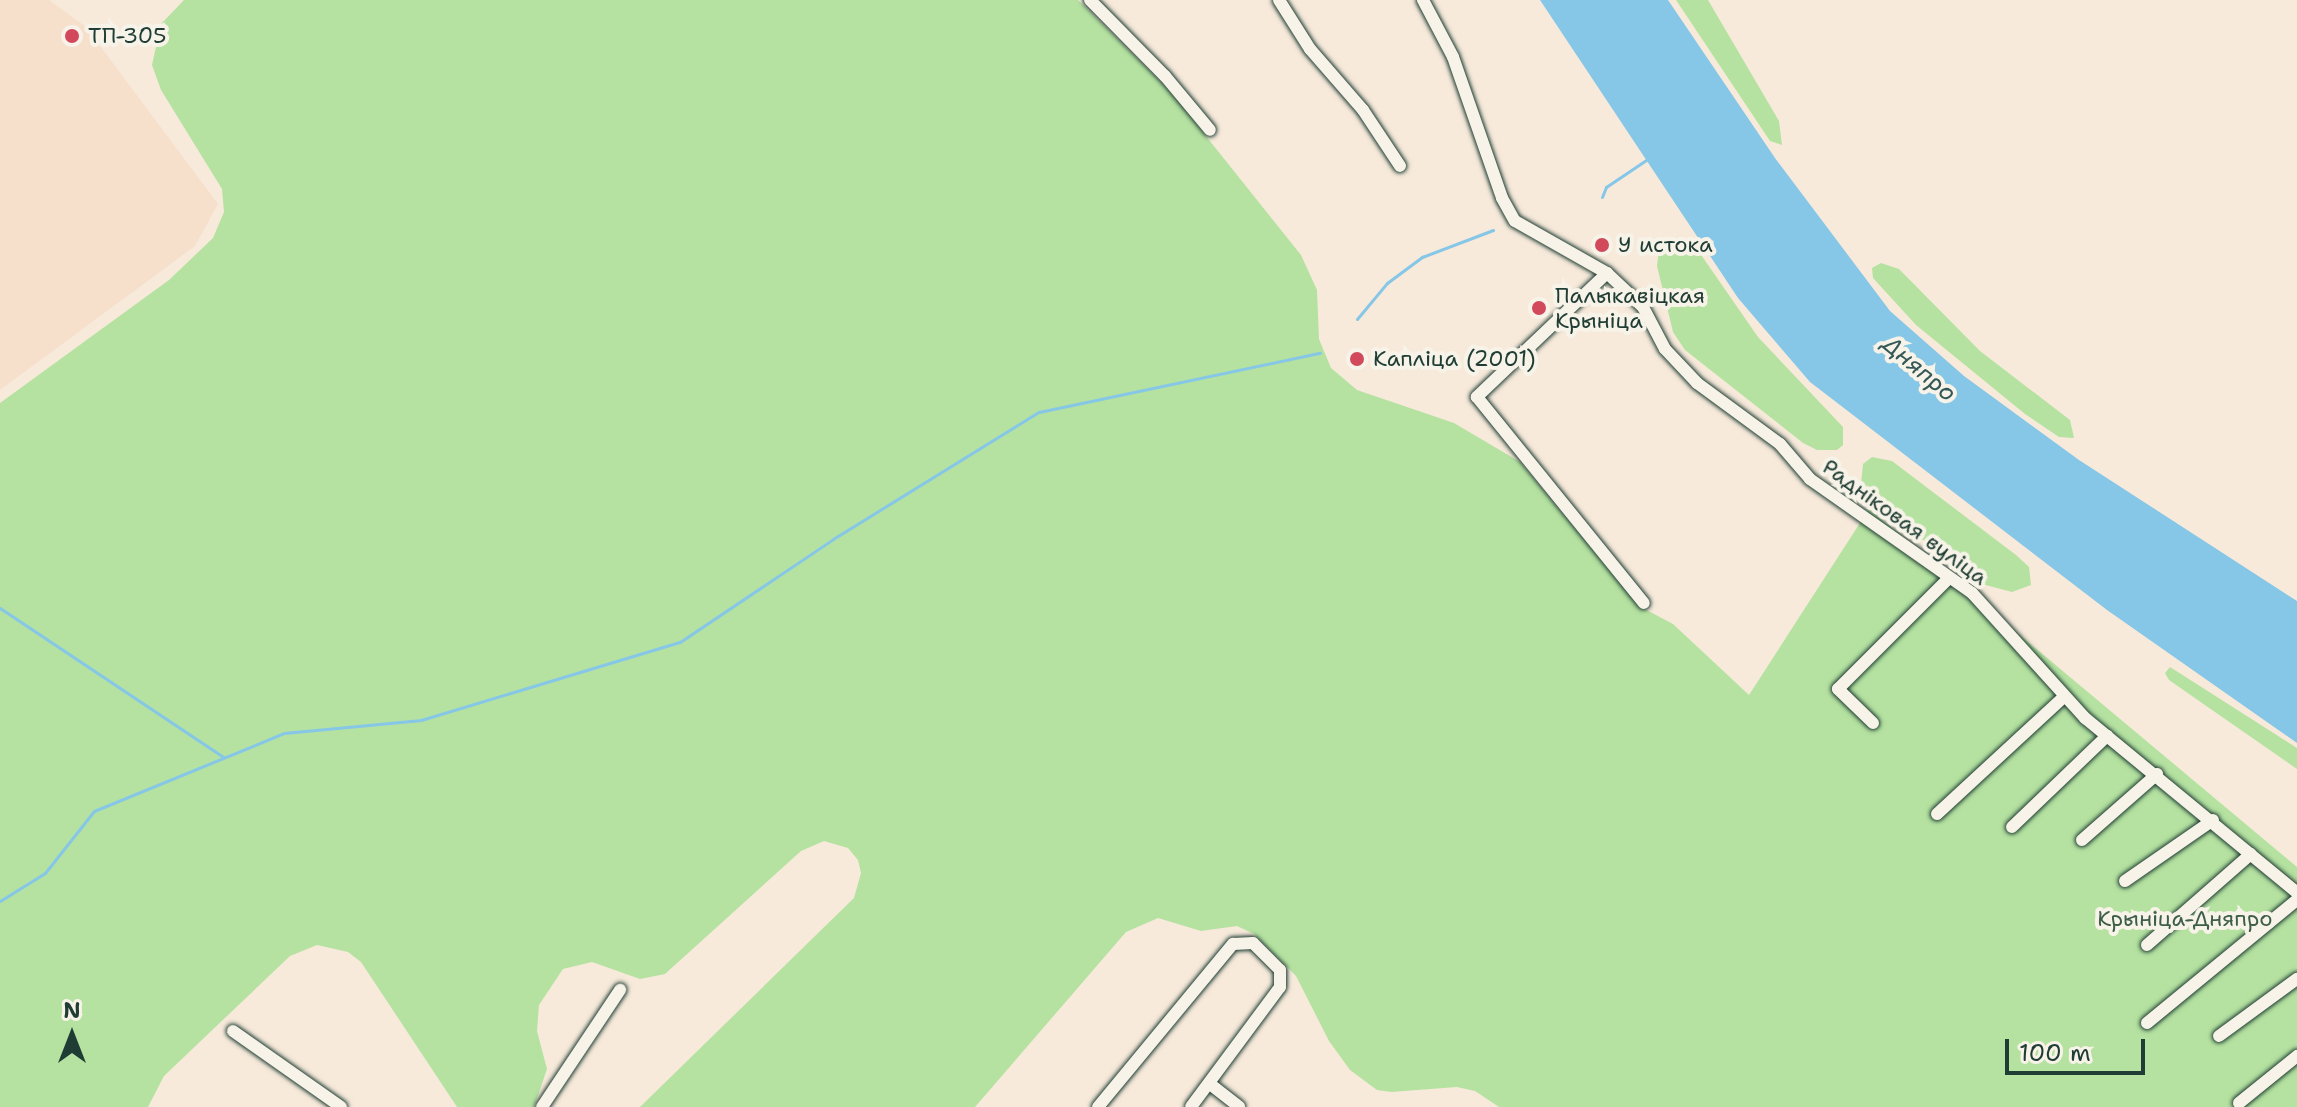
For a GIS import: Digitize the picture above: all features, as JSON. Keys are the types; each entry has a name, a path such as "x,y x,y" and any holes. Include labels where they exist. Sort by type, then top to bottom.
{"street":[{"path":"1090,0 1165,76 1210,130"},
{"path":"1279,0 1310,49 1363,110 1400,166"},
{"name":"Радніковая вуліца","path":"1423,0 1453,57 1502,198 1515,221 1607,273 1643,307 1665,349 1697,383 1780,444 1810,479 1982,602 2064,697 2297,893"},
{"path":"1607,273 1477,397 1644,603"},
{"path":"1873,723 1838,689 1949,578"},
{"path":"1937,814 2064,697"},
{"path":"2012,827 2107,736"},
{"path":"2082,840 2157,774"},
{"path":"2125,881 2213,820"},
{"path":"2147,945 2251,854"},
{"path":"2147,1023 2297,900"},
{"path":"1098,1107 1233,944 1253,943 1280,970 1280,987 1191,1107"},
{"path":"2219,1036 2297,979"},
{"path":"542,1107 620,990"},
{"path":"233,1031 341,1107"},
{"path":"2239,1103 2297,1056"},
{"path":"1210,1084 1239,1107"}],"shaded area":[{"path":"0,0 49,0 86,27 218,204 195,246 0,390"}],"green space":[{"name":"Крыніца-Дняпро","path":"184,0 1078,0 1170,91 1301,255 1317,290 1319,339 1331,368 1357,390 1454,423 1520,462 1639,606 1673,624 1749,695 1869,509 2297,867 2297,1107 1499,1107 1475,1091 1457,1087 1391,1092 1377,1090 1350,1070 1329,1041 1296,976 1254,934 1237,926 1201,931 1158,918 1126,932 975,1107 640,1107 854,898 861,873 858,860 848,848 824,841 801,851 665,974 640,979 592,962 563,969 539,1005 537,1031 547,1069 534,1107 457,1107 361,962 348,952 317,945 290,956 164,1076 148,1107 0,1107 0,403 169,280 213,238 224,212 222,189 161,90 152,65 161,24"},
{"path":"1676,0 1708,0 1779,121 1782,145 1770,141"},
{"path":"1678,237 1697,249 1758,337 1843,427 1843,445 1837,450 1817,450 1803,443 1685,350 1673,332 1657,266 1659,249"},
{"path":"1881,263 1899,269 1980,351 2070,420 2074,438 2059,437 2025,414 1916,325 1873,278 1872,268"},
{"path":"1872,457 1892,461 2016,555 2029,567 2031,585 2012,592 1982,584 1876,505 1861,484 1863,464"},
{"path":"2170,667 2297,748 2297,769 2169,680 2165,673"}],"water":[{"name":"Дняпро","path":"1540,0 1668,0 1775,158 1890,311 1964,376 2079,460 2297,601 2297,743 2107,610 1810,382 1738,298"}],"waterway":[{"path":"1602,197 1606,187 1649,158"},
{"path":"1357,319 1387,283 1422,257 1493,230"},
{"path":"0,901 45,873 94,811 284,733 421,720 680,642 833,539 1039,412 1320,353"},
{"path":"0,608 223,757"}],"place":[{"name":"ТП-305","path":"72,36"},
{"name":"У истока","path":"1602,245"},
{"name":"Палыкавіцкая Крыніца","path":"1539,308"},
{"name":"Капліца (2001)","path":"1357,359"}]}
